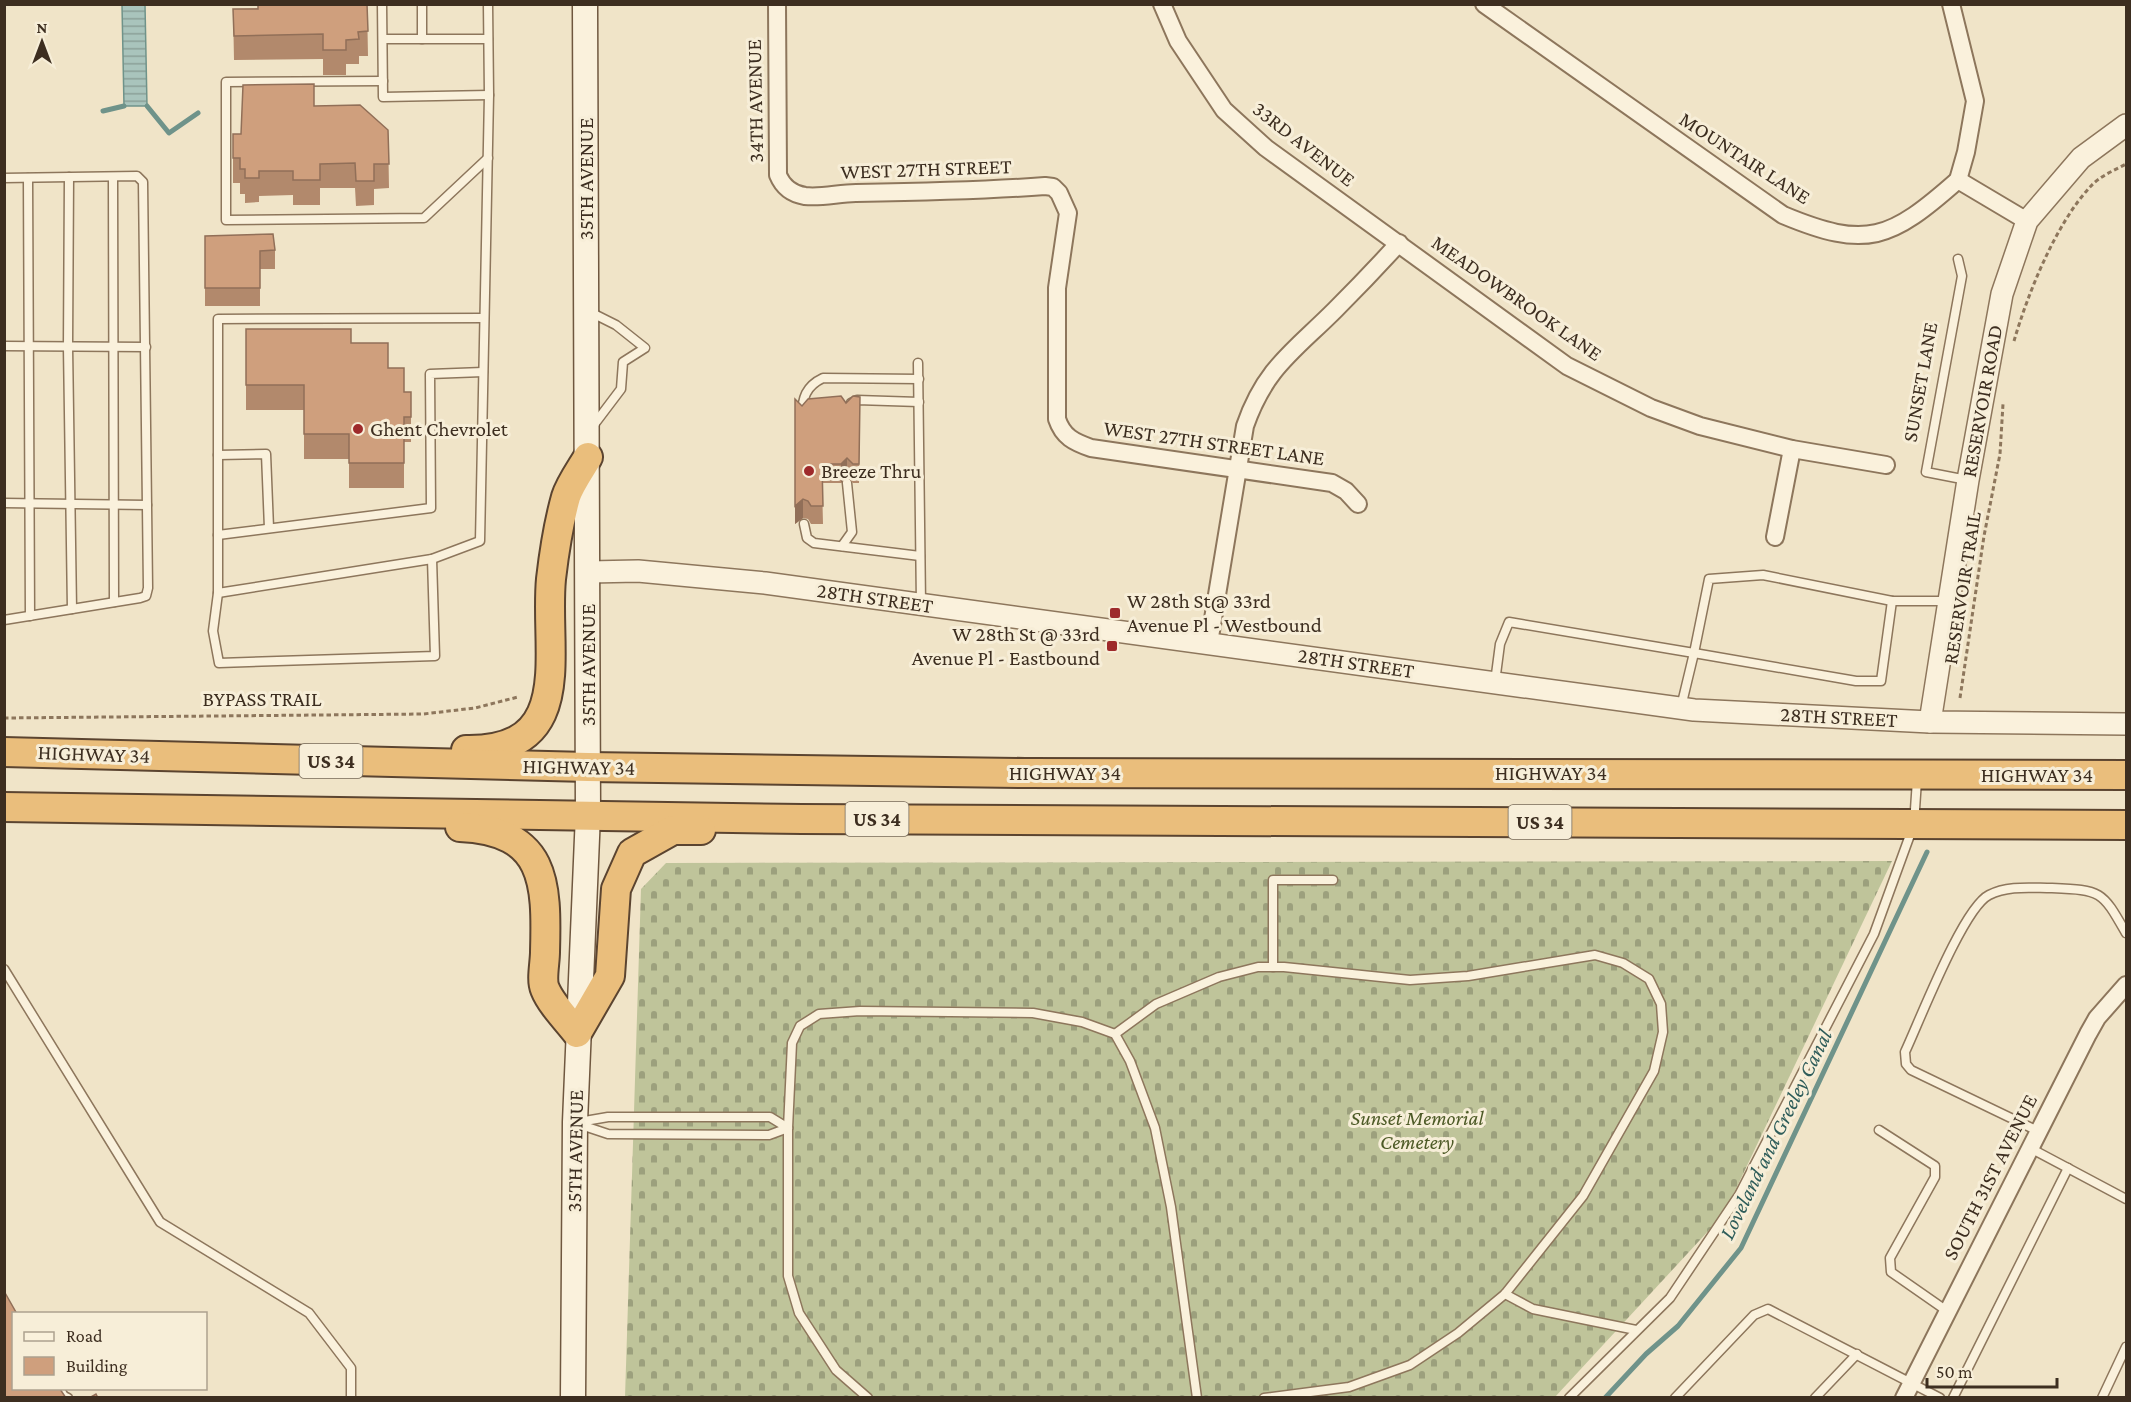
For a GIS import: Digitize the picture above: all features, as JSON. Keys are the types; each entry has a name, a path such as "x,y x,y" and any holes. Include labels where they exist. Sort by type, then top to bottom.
{"highway":[{"path":"75,754 86,742 481,750 501,747 522,738 546,708 550,688 551,579 566,496 588,445"},
{"name":"HIGHWAY 34","path":"4,752 588,767 1024,773 2127,775"},
{"name":"US 34","path":"4,807 802,819 2127,825"},
{"path":"231,812 258,818 476,828 511,838 523,848 537,866 545,887 544,988 577,1033 610,976 616,889 632,853 673,831 770,829 802,819"}],"main road":[{"name":"35TH AVENUE","path":"573,1398 577,1033 588,814 589,572 585,4"}],"street":[{"name":"34TH AVENUE","path":"777,4 778,175 782,185 792,192"},
{"name":"33RD AVENUE","path":"1162,4 1178,40 1224,110 1266,147 1399,243"},
{"name":"MOUNTAIR LANE","path":"1484,4 1783,215 1821,231 1848,236 1886,232 1925,209 1958,180"},
{"path":"1951,4 1976,101 1958,180 2027,222"},
{"name":"RESERVOIR ROAD","path":"1930,722 1968,480 2002,294 2027,222 2081,158 2127,125"},
{"name":"WEST 27TH STREET","path":"792,192 816,197 844,193 976,192 1053,187 1068,213 1058,288 1058,420 1061,430"},
{"name":"MEADOWBROOK LANE","path":"1399,243 1567,366 1651,408 1700,426 1792,449 1886,465"},
{"path":"1209,643 1245,426 1264,382 1279,362 1334,312 1399,243"},
{"name":"WEST 27TH STREET LANE","path":"1061,430 1077,443 1091,447 1332,483 1346,491 1358,504"},
{"path":"1775,537 1792,449"},
{"name":"28TH STREET","path":"589,572 639,571 683,575 921,604 1681,708 1930,722 2127,724"},
{"name":"SOUTH 31ST AVENUE","path":"1904,1398 2092,1026 2127,985"}],"lane":[{"path":"382,4 383,97 489,95"},
{"path":"422,4 422,39"},
{"path":"218,593 432,558 480,541 489,95 488,4"},
{"path":"383,39 488,39"},
{"path":"383,81 226,82 226,220 424,218 488,158"},
{"path":"4,178 137,176 143,182 145,190 148,588 146,596 4,621"},
{"path":"69,177 68,347 72,609"},
{"path":"113,177 114,602"},
{"path":"28,178 30,616"},
{"name":"SUNSET LANE","path":"1958,259 1962,276 1926,472 1968,480"},
{"path":"587,310 616,325 645,348 622,362 621,389 588,445"},
{"path":"432,558 435,656 219,663 213,631 218,593 218,319 484,318"},
{"path":"4,346 146,347"},
{"path":"918,363 921,604"},
{"path":"218,534 431,508 430,374 483,372"},
{"path":"802,418 805,396 810,384 823,378 919,379"},
{"path":"847,415 849,404 858,400 919,402"},
{"path":"218,455 266,454 269,528"},
{"path":"842,546 852,532 847,483"},
{"path":"4,503 147,505"},
{"path":"804,524 807,538 814,543 920,556"},
{"path":"1681,708 1709,579 1763,575 1892,601 1948,601"},
{"path":"1495,682 1500,644 1509,621 1856,681 1881,681 1892,601"},
{"path":"1569,1398 1670,1298 1739,1195 1874,934 1914,824 1918,774"},
{"path":"1273,967 1273,880 1333,880"},
{"path":"2038,1131 1911,1070 1906,1064 1905,1052 1969,915 1987,896 2016,887 2092,891 2107,899 2127,933"},
{"path":"1115,1034 1156,1005 1219,977 1258,967 1410,980 1468,976 1595,955 1623,963 1649,979 1661,1004 1663,1032 1654,1071 1583,1196 1505,1294 1458,1333 1410,1365 1349,1387 1264,1398"},
{"path":"4,969 160,1222 309,1313 351,1368 351,1398"},
{"path":"868,1398 836,1370 799,1313 788,1276 788,1128 792,1044 800,1026 819,1014 1032,1013 1082,1022 1115,1034 1130,1060 1155,1128 1171,1206 1197,1398"},
{"path":"575,1122 608,1117 770,1117 788,1128"},
{"path":"575,1122 608,1134 769,1135 788,1128"},
{"path":"1879,1130 1935,1166 1935,1177 1890,1258 1891,1272 1947,1311"},
{"path":"2030,1148 2127,1199"},
{"path":"1955,1397 2068,1168"},
{"path":"1505,1294 1533,1309 1636,1330"},
{"path":"1675,1398 1754,1315 1768,1309 1940,1398"},
{"path":"2102,1398 2127,1347"},
{"path":"1815,1398 1857,1354"}],"path":[{"path":"2013,346 2028,293 2067,220 2092,184 2127,164"},
{"name":"RESERVOIR TRAIL","path":"1960,698 1984,536 2000,454 2003,398"},
{"name":"BYPASS TRAIL","path":"4,718 423,714 475,708 518,697"}],"green space":[{"name":"Sunset Memorial Cemetery","path":"1892,861 1724,1214 1555,1397 625,1398 641,889 666,863"}],"water":[{"path":"122,5 145,5 147,106 124,106"}],"building":[{"path":"258,4 367,4 368,31 358,32 359,39 346,40 346,50 323,50 323,34 234,36 233,9 258,9"},
{"path":"314,84 314,106 360,105 388,130 389,164 374,164 374,181 356,181 355,163 320,164 320,180 293,180 293,171 259,171 259,178 245,178 245,169 240,169 240,158 233,158 233,134 241,134 243,85"},
{"path":"273,234 275,250 260,251 260,288 205,288 205,236"},
{"name":"Ghent Chevrolet","path":"246,329 351,329 351,343 388,343 388,368 404,368 404,392 411,392 411,417 404,417 404,463 349,463 349,434 304,434 304,385 246,385"},
{"path":"841,396 846,403 853,396 860,397 859,464 853,464 847,458 841,464 822,464 823,506 811,506 803,499 795,506 795,399 802,406 808,399"},
{"path":"4,1291 16,1312 12,1312 12,1390 61,1390 66,1398 4,1398"}],"waterway":[{"path":"103,111 124,106"},
{"path":"147,106 169,133 198,113"},
{"name":"Loveland and Greeley Canal","path":"1605,1398 1646,1354 1678,1326 1741,1248 1927,852"}],"place":[{"name":"Ghent Chevrolet","path":"358,429"},
{"name":"Breeze Thru","path":"809,471"},
{"name":"W 28th St@ 33rd Avenue Pl - Westbound","path":"1115,613"},
{"name":"W 28th St @ 33rd Avenue Pl - Eastbound","path":"1112,646"}]}
